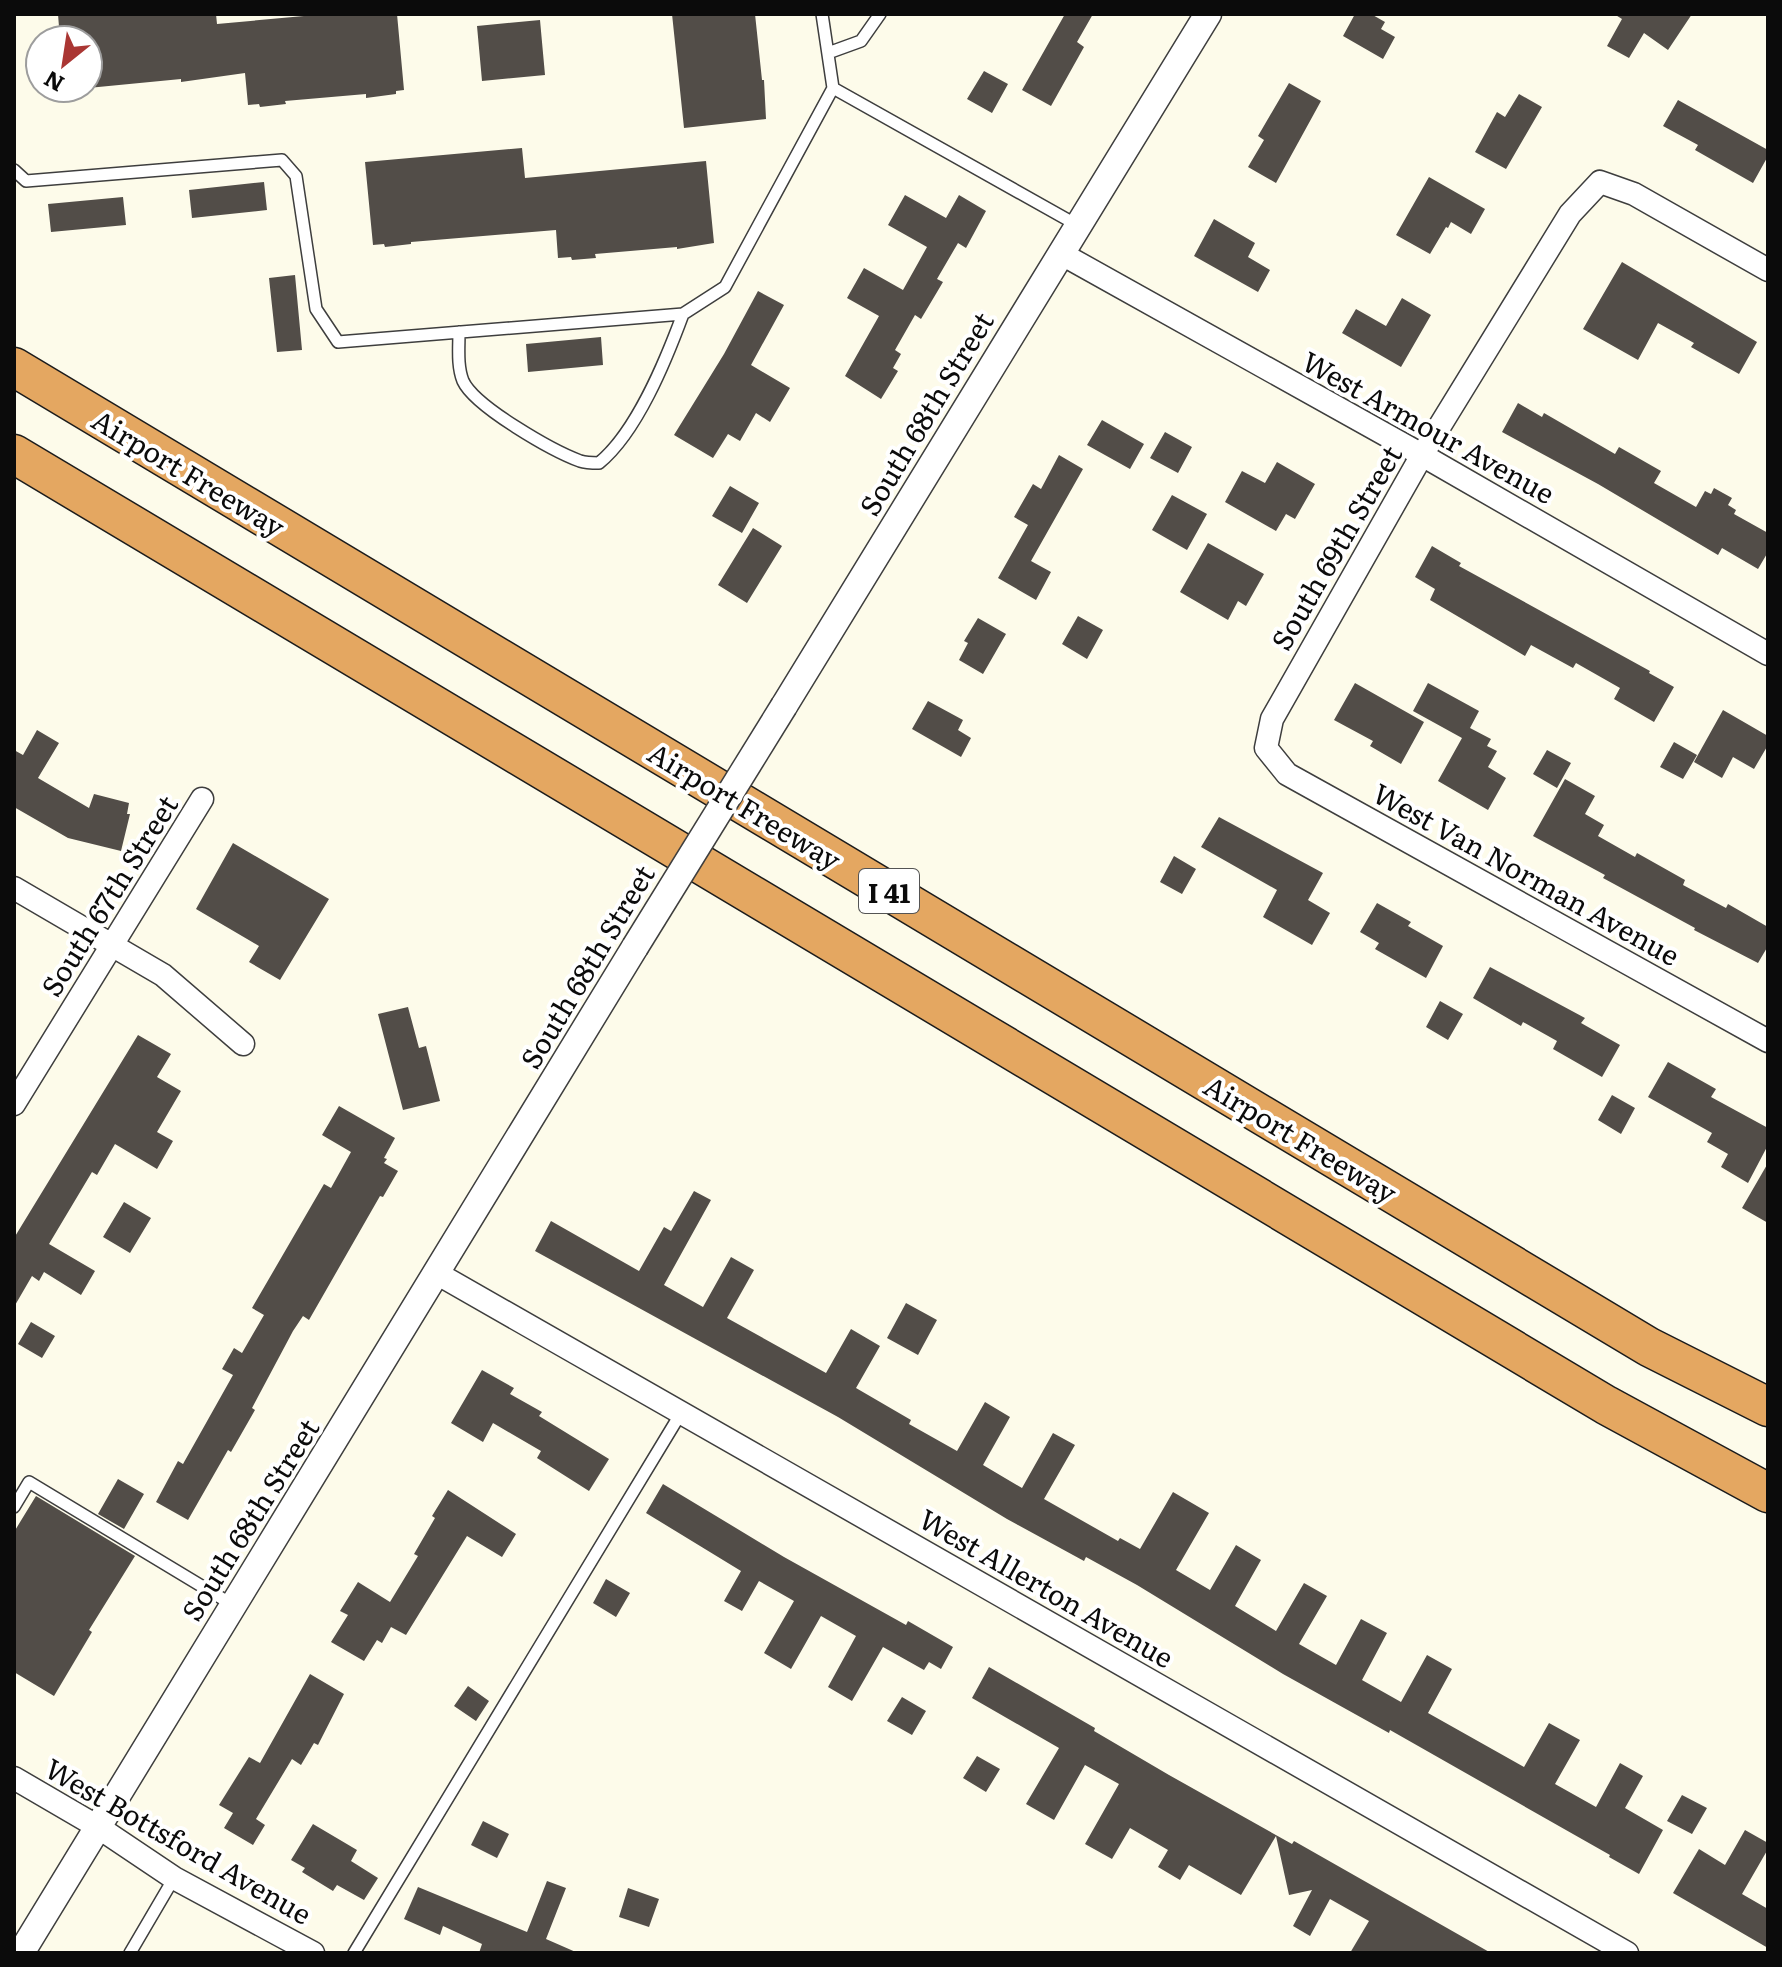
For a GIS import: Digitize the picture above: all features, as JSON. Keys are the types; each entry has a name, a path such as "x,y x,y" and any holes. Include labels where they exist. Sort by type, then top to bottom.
{"highway":[{"name":"Airport Freeway","path":"14,367 1649,1347 1768,1407"},
{"name":"I 41","path":"14,454 1593,1397 1768,1493"}],"street":[{"name":"South 68th Street","path":"21,1953 1208,14"},
{"name":"South 69th Street","path":"1266,748 1272,719 1422,455 1570,214 1600,182 1634,194 1768,270"},
{"name":"West Armour Avenue","path":"1060,253 1422,455 1768,654"},
{"name":"West Van Norman Avenue","path":"1266,748 1287,774 1768,1041"},
{"name":"South 67th Street","path":"14,1104 202,799"},
{"path":"14,888 163,975 243,1044"},
{"name":"West Allerton Avenue","path":"438,1274 1627,1953"},
{"name":"West Bottsford Avenue","path":"14,1778 98,1827 174,1878 313,1953"}],"lane":[{"path":"14,170 26,181 282,160 296,176 316,309 338,342 683,314 725,287 833,88 822,14"},
{"path":"828,53 861,41 880,14"},
{"path":"833,88 1077,225"},
{"path":"459,332 459,366 464,384 489,408 519,430 583,462 599,463 613,452 643,402 666,359 683,314"},
{"path":"354,1953 681,1413"},
{"path":"14,1507 29,1482 234,1605"},
{"path":"130,1953 174,1878"}],"building":[{"path":"58,14 216,14 217,24 326,14 397,14 404,90 366,98 366,94 285,101 286,104 260,107 259,104 248,105 245,73 181,82 181,79 104,86 104,24 59,24"},
{"path":"672,14 755,14 766,119 684,128"},
{"path":"1065,14 1093,14 1077,42 1084,47 1051,106 1022,90"},
{"path":"1355,14 1371,14 1385,22 1381,29 1395,37 1383,59 1343,36"},
{"path":"1614,14 1692,14 1668,50 1644,33 1629,58 1607,46 1622,19"},
{"path":"540,20 545,75 482,81 477,26"},
{"path":"984,71 1008,84 992,113 967,99"},
{"path":"1289,83 1321,101 1276,183 1248,167 1264,140 1258,136"},
{"path":"1519,94 1542,107 1506,169 1475,152 1497,112 1505,117"},
{"path":"1678,100 1768,150 1768,156 1753,183 1695,150 1698,145 1663,126"},
{"path":"522,148 525,178 706,161 714,243 677,249 595,254 596,258 572,260 571,257 558,258 556,230 411,242 385,247 384,244 373,245 365,162"},
{"path":"1429,177 1485,209 1471,234 1451,222 1430,254 1396,235"},
{"path":"264,182 267,210 192,218 189,190"},
{"path":"905,195 946,218 959,195 986,211 966,248 958,243 937,279 943,282 921,319 915,315 895,350 901,354 893,368 898,371 881,399 845,376 879,316 847,298 864,268 903,290 927,247 888,225"},
{"path":"123,197 126,225 51,232 48,204"},
{"path":"1214,219 1255,243 1248,257 1270,270 1258,292 1194,256"},
{"path":"1622,262 1757,342 1739,374 1691,347 1694,343 1658,323 1638,360 1583,329"},
{"path":"295,275 302,350 277,352 269,278"},
{"path":"758,291 784,305 751,365 790,388 770,422 756,413 740,441 728,434 713,458 674,435"},
{"path":"1402,298 1431,315 1401,367 1342,333 1356,309 1386,326"},
{"path":"601,337 603,365 528,372 526,344"},
{"path":"1518,403 1542,417 1544,413 1615,454 1619,447 1661,471 1654,483 1696,507 1705,491 1711,494 1714,488 1732,498 1728,505 1736,510 1734,514 1768,533 1768,552 1758,569 1722,548 1718,555 1502,432"},
{"path":"1102,420 1144,444 1130,469 1087,445"},
{"path":"1165,432 1192,447 1178,473 1150,458"},
{"path":"1059,455 1083,469 1031,561 1051,572 1036,600 998,578 1028,525 1014,517 1033,484 1041,489"},
{"path":"1277,462 1315,484 1295,519 1286,514 1276,531 1225,502 1242,471 1265,483"},
{"path":"730,486 759,503 742,533 712,516"},
{"path":"1172,495 1207,514 1187,550 1152,530"},
{"path":"753,528 782,546 747,603 718,585"},
{"path":"1208,543 1264,574 1246,606 1238,601 1228,620 1180,592"},
{"path":"1432,546 1461,563 1459,566 1674,687 1654,722 1614,699 1620,688 1576,663 1573,668 1531,645 1525,656 1430,600 1435,589 1415,577"},
{"path":"1078,616 1103,630 1087,659 1062,644"},
{"path":"978,618 1006,634 983,674 959,660 968,643 964,641"},
{"path":"1355,683 1424,722 1401,764 1370,746 1373,741 1334,720"},
{"path":"1428,683 1479,711 1470,728 1491,739 1487,746 1497,751 1488,767 1506,778 1488,810 1438,781 1462,738 1413,711"},
{"path":"928,701 963,720 958,730 971,738 961,757 912,729"},
{"path":"1723,710 1768,736 1768,745 1754,769 1733,757 1722,778 1694,762"},
{"path":"37,730 59,743 38,778 89,808 94,794 129,803 127,814 130,814 121,851 68,838 14,807 14,750 23,755"},
{"path":"1674,742 1697,755 1683,779 1660,767"},
{"path":"1547,750 1571,763 1557,788 1533,774"},
{"path":"1565,779 1595,796 1585,814 1604,825 1598,836 1635,857 1637,853 1685,880 1683,885 1726,908 1728,904 1768,927 1768,946 1758,963 1694,930 1603,878 1605,875 1533,836"},
{"path":"1219,817 1323,873 1308,900 1330,913 1312,945 1263,917 1277,890 1201,847"},
{"path":"233,843 329,899 280,980 249,962 259,946 196,909"},
{"path":"1174,856 1196,869 1182,894 1160,882"},
{"path":"1377,903 1411,922 1408,926 1443,946 1426,978 1375,949 1379,943 1360,932"},
{"path":"1490,967 1585,1018 1581,1023 1620,1045 1602,1077 1553,1049 1557,1041 1523,1022 1521,1026 1473,998"},
{"path":"1440,1001 1463,1014 1448,1040 1426,1027"},
{"path":"408,1007 419,1048 426,1046 440,1101 403,1110 378,1014"},
{"path":"138,1035 171,1054 157,1077 181,1091 157,1132 173,1141 157,1169 115,1144 97,1175 92,1172 49,1244 95,1271 81,1295 44,1272 39,1281 32,1276 14,1307 14,1238"},
{"path":"1668,1062 1716,1089 1711,1097 1768,1128 1768,1145 1748,1183 1721,1167 1728,1154 1707,1142 1712,1133 1648,1097"},
{"path":"1612,1095 1635,1108 1621,1134 1598,1120"},
{"path":"339,1106 395,1138 384,1163 398,1171 383,1197 380,1196 309,1320 303,1316 293,1331 252,1408 255,1410 188,1520 156,1502 178,1461 183,1464 233,1375 222,1369 234,1348 242,1353 264,1315 252,1308 324,1184 331,1188 351,1152 322,1135"},
{"path":"1768,1163 1768,1223 1742,1208"},
{"path":"694,1191 711,1200 664,1285 703,1307 731,1257 754,1270 727,1318 826,1373 851,1329 880,1346 856,1388 911,1420 909,1424 957,1451 985,1402 1010,1417 983,1465 1022,1488 1053,1433 1075,1445 1044,1499 1118,1541 1120,1538 1140,1549 1173,1492 1209,1513 1176,1570 1210,1590 1236,1545 1261,1560 1235,1606 1276,1631 1304,1583 1327,1596 1299,1644 1336,1665 1361,1619 1387,1633 1362,1680 1401,1702 1427,1655 1452,1669 1428,1713 1524,1767 1549,1723 1580,1740 1555,1784 1596,1807 1620,1763 1643,1776 1625,1808 1663,1830 1639,1874 1390,1730 1389,1733 1283,1674 1137,1585 1086,1557 1084,1561 1007,1519 838,1417 535,1251 551,1221 639,1271 664,1227 671,1231"},
{"path":"124,1202 151,1218 130,1253 103,1237"},
{"path":"906,1303 937,1320 918,1355 887,1338"},
{"path":"31,1322 55,1336 42,1358 18,1344"},
{"path":"482,1370 514,1388 510,1394 542,1412 539,1416 609,1459 589,1491 537,1458 541,1451 493,1423 483,1442 451,1423"},
{"path":"118,1479 144,1494 124,1529 98,1514"},
{"path":"663,1484 784,1557 906,1625 908,1621 953,1647 941,1669 929,1662 924,1670 883,1647 852,1701 828,1687 856,1636 821,1616 791,1669 764,1653 794,1601 759,1581 742,1611 724,1601 741,1571 646,1513"},
{"path":"448,1490 516,1534 502,1557 467,1536 406,1635 391,1627 382,1643 377,1640 364,1661 331,1642 348,1615 340,1611 358,1582 390,1602 418,1556 414,1554"},
{"path":"36,1496 135,1556 89,1630 92,1632 54,1696 14,1672 14,1532"},
{"path":"606,1579 630,1593 616,1617 593,1603"},
{"path":"989,1667 1169,1775 1292,1844 1294,1841 1491,1953 1350,1953 1369,1921 1330,1899 1310,1936 1293,1926 1312,1890 1289,1895 1276,1836 1241,1895 1189,1865 1180,1880 1158,1867 1168,1850 1130,1828 1112,1859 1085,1844 1119,1784 1085,1765 1054,1820 1026,1804 1059,1748 972,1698"},
{"path":"310,1674 344,1694 318,1745 314,1743 301,1765 292,1759 256,1819 265,1825 253,1845 224,1828 233,1813 219,1805 249,1757 260,1763"},
{"path":"468,1686 489,1701 476,1721 454,1706"},
{"path":"902,1697 926,1711 912,1735 887,1721"},
{"path":"977,1756 1000,1769 986,1792 963,1778"},
{"path":"1682,1795 1707,1808 1692,1834 1667,1821"},
{"path":"483,1821 509,1834 497,1858 471,1845"},
{"path":"313,1824 357,1850 351,1861 378,1878 364,1900 337,1885 333,1891 302,1872 305,1868 291,1860"},
{"path":"1745,1830 1768,1843 1768,1849 1742,1894 1768,1909 1768,1948 1673,1893 1699,1849 1725,1865"},
{"path":"547,1881 566,1888 546,1939 578,1953 479,1953 482,1944 443,1926 440,1935 404,1919 418,1887 527,1932"},
{"path":"628,1888 659,1899 649,1927 619,1917"}]}
